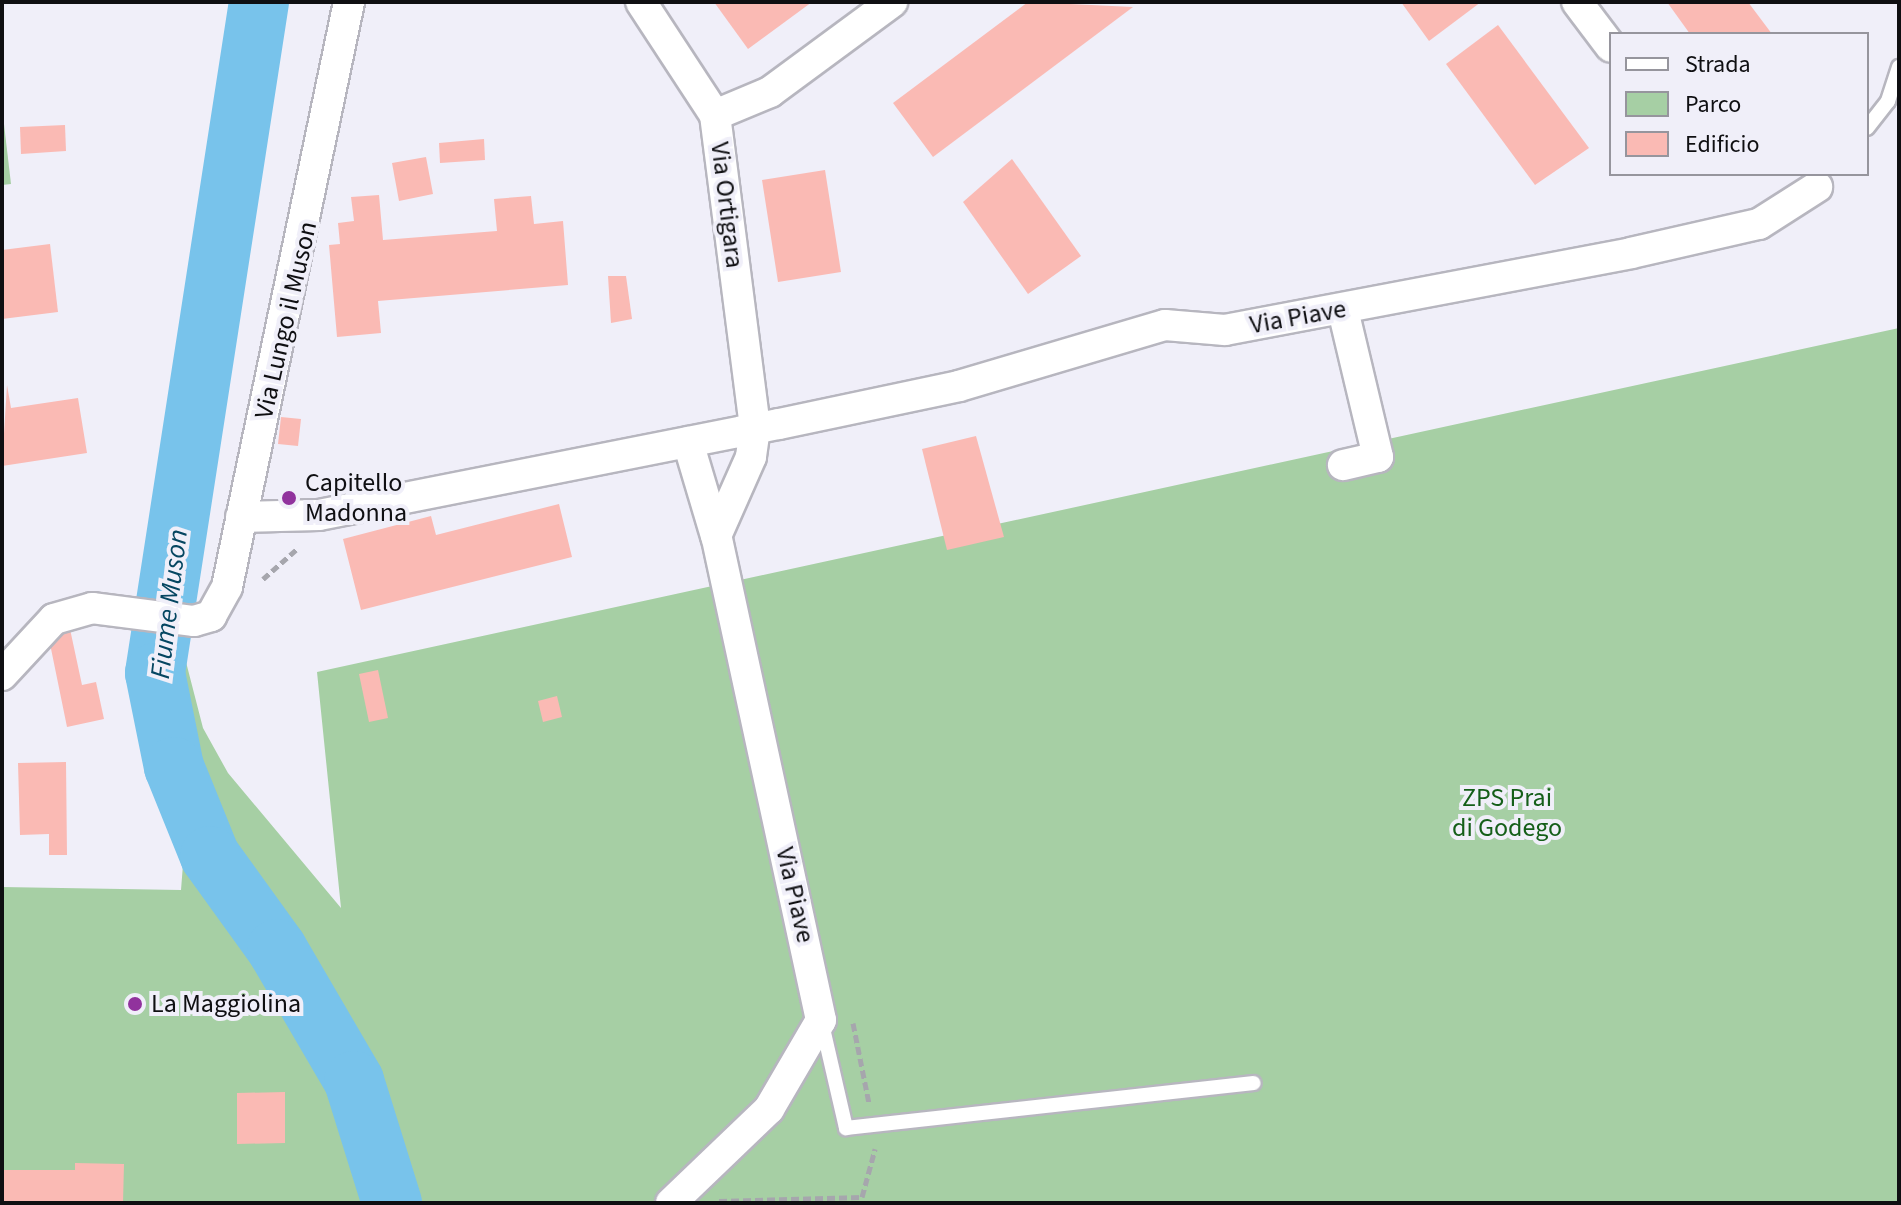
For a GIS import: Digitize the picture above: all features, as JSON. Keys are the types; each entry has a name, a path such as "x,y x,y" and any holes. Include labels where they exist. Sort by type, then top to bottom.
{"street":[{"name":"Via Lungo il Muson","path":"2,675 54,619 92,608 194,621 211,616 227,587 318,178 349,2"},
{"name":"Via Ortigara","path":"641,2 715,115 755,428"},
{"path":"715,115 770,92 892,2"},
{"path":"1577,2 1609,44"},
{"name":"Via Piave","path":"241,517 319,515 959,386 1165,325 1225,330 1343,310 1759,224 1823,181"},
{"path":"1343,310 1378,457 1343,465"},
{"path":"717,541 751,457 755,428"},
{"name":"Via Piave","path":"688,442 717,541 821,1020"},
{"path":"671,1203 769,1109 821,1020"}],"lane":[{"path":"1869,125 1888,101 1899,67"},
{"path":"821,1020 846,1128 1254,1083"}],"path":[{"path":"702,1201 831,1198"}],"green space":[{"path":"2,107 11,184 2,185"},
{"name":"ZPS Prai di Godego","path":"1899,328 1899,1203 2,1203 2,887 181,890 188,800 141,696 138,649 186,662 203,728 228,773 341,908 317,672"}],"building":[{"path":"714,2 812,2 748,49"},
{"path":"1028,2 1133,7 933,157 893,103"},
{"path":"1401,2 1481,2 1429,41"},
{"path":"1667,2 1748,2 1770,32 1689,32"},
{"path":"1498,25 1589,148 1535,185 1446,64"},
{"path":"65,125 66,151 21,154 20,127"},
{"path":"484,139 485,160 440,163 439,143"},
{"path":"426,157 433,194 399,201 392,163"},
{"path":"1012,159 1081,256 1028,294 963,202"},
{"path":"825,170 841,272 778,282 762,180"},
{"path":"379,195 383,240 497,231 494,199 531,196 534,224 563,221 568,285 378,301 381,333 337,337 329,245 340,244 338,223 354,221 351,197"},
{"path":"50,244 58,312 2,319 2,250"},
{"path":"608,276 626,276 632,319 611,323"},
{"path":"7,385 11,408 78,398 87,453 2,466"},
{"path":"281,417 301,419 298,446 278,444"},
{"path":"976,436 1004,537 947,550 922,449"},
{"path":"559,504 572,557 361,610 343,539 431,516 436,535"},
{"path":"70,629 82,685 96,682 104,719 67,727 48,634"},
{"path":"378,670 388,718 369,722 359,674"},
{"path":"557,696 562,717 543,722 538,701"},
{"path":"66,762 67,855 49,855 49,834 20,835 18,763"},
{"path":"285,1092 285,1143 237,1144 237,1093"},
{"path":"75,1163 124,1164 123,1203 2,1203 2,1170 75,1170"}],"waterway":[{"name":"Fiume Muson","path":"259,2 155,673 174,767 210,856 277,949 354,1081 392,1203"}],"place":[{"name":"Capitello Madonna","path":"289,498"},
{"name":"La Maggiolina","path":"135,1004"}]}
